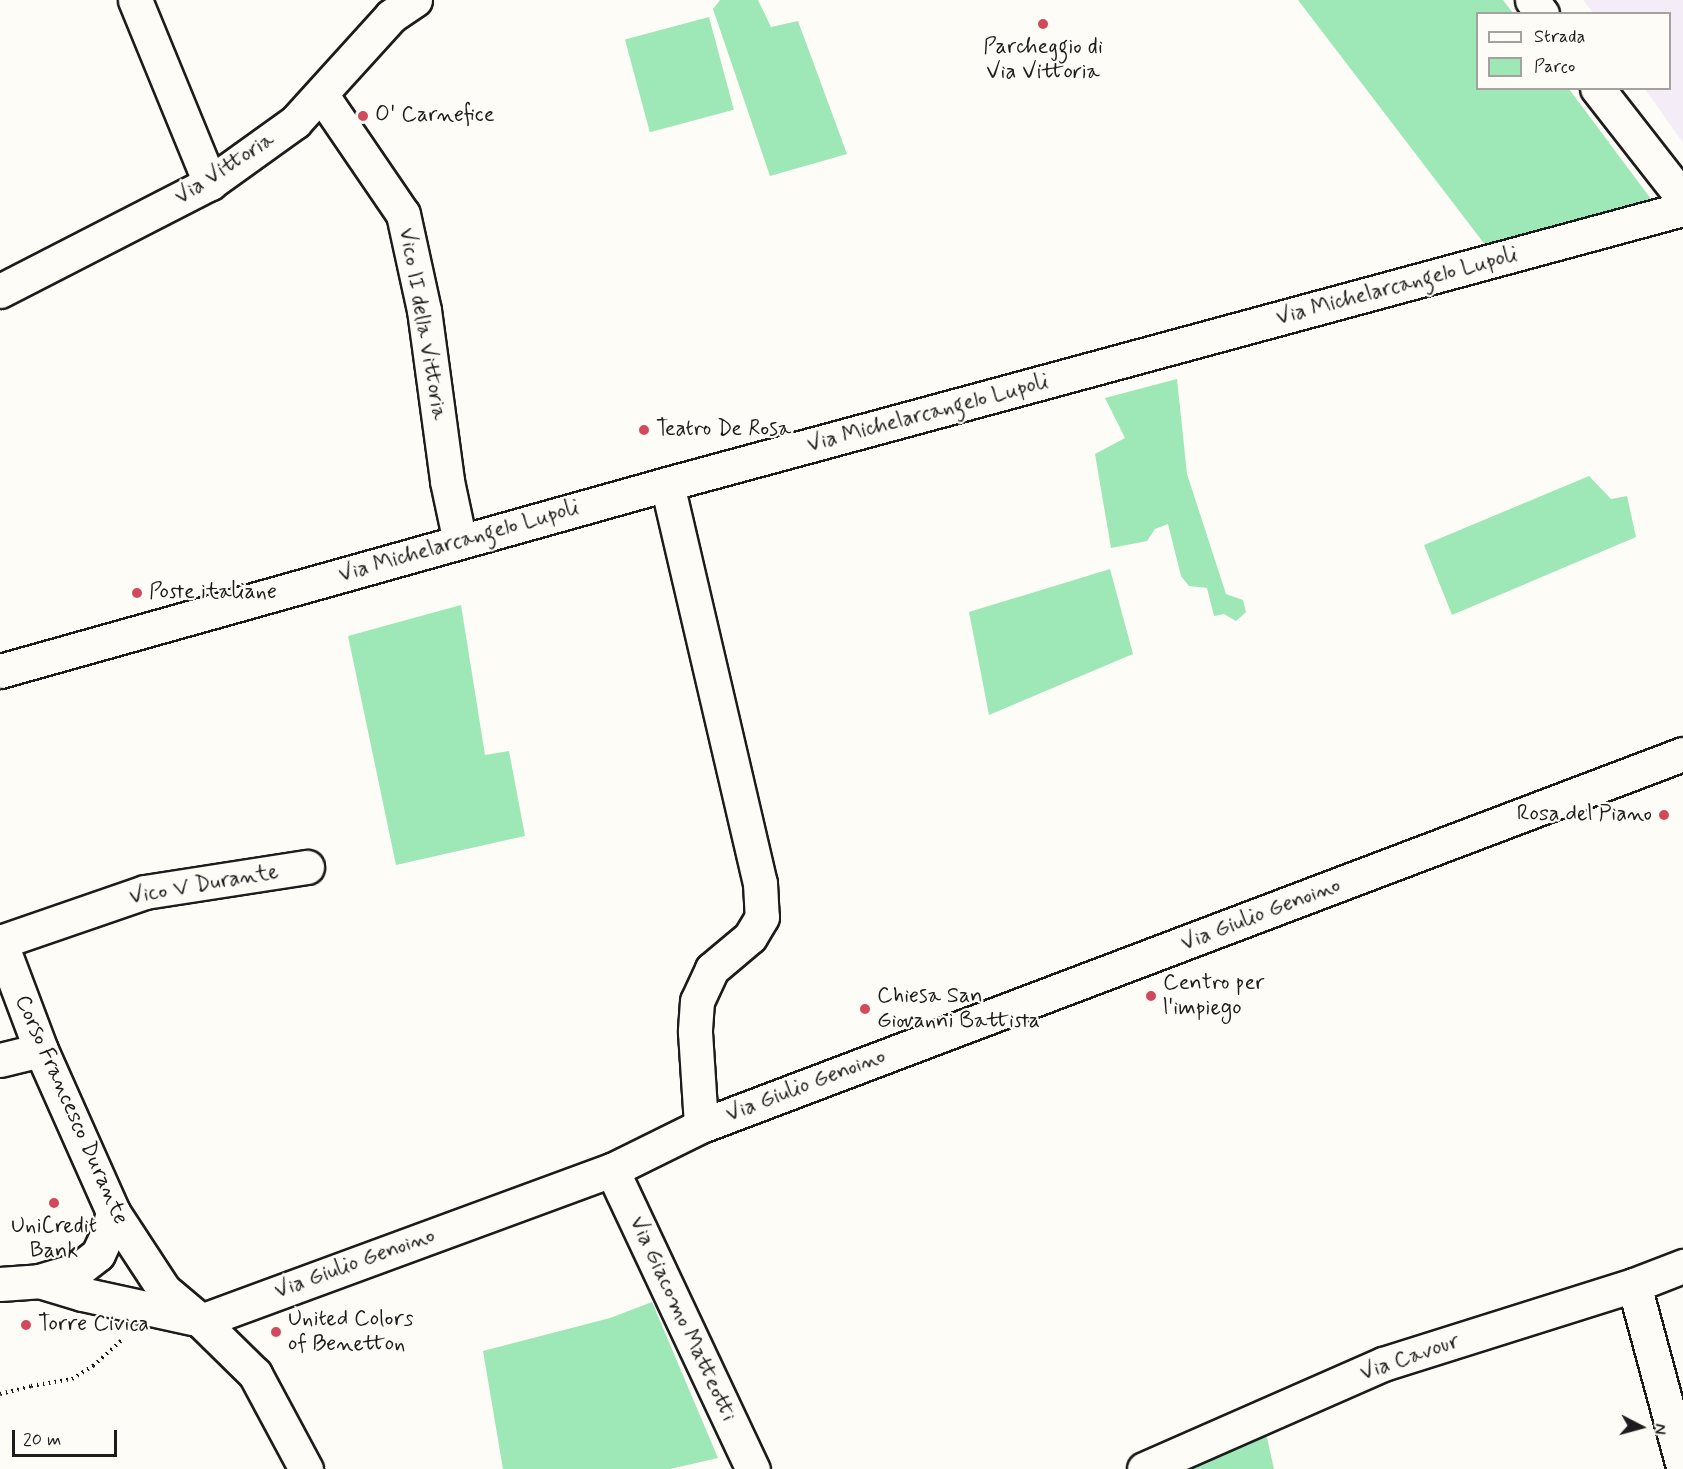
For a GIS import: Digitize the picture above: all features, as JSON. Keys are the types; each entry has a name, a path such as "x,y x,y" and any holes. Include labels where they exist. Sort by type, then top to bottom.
{"street":[{"path":"135,0 210,183"},
{"name":"Via Vittoria","path":"0,291 210,183 295,122 391,16 415,0"},
{"path":"1599,90 1683,198"},
{"name":"Vico II della Vittoria","path":"321,94 403,214 424,310 447,481 460,542"},
{"name":"Via Michelarcangelo Lupoli","path":"0,671 668,484 1683,209"},
{"path":"668,484 760,883 762,917 750,937 712,969 697,1001 695,1032 701,1126"},
{"name":"Via Giulio Genoino","path":"200,1320 612,1170 701,1126 1683,754"},
{"name":"Vico V Durante","path":"0,942 145,892 306,867"},
{"name":"Corso Francesco Durante","path":"0,942 41,1050 112,1212 164,1290 200,1320 255,1374 306,1469"},
{"path":"0,1060 41,1050"},
{"name":"Via Giacomo Matteotti","path":"612,1170 753,1469"},
{"path":"0,1284 39,1281 80,1269 98,1254 108,1233 112,1212"},
{"name":"Via Cavour","path":"1144,1469 1383,1364 1634,1285 1683,1266"},
{"path":"39,1281 82,1294 200,1320"},
{"path":"1634,1285 1683,1466"}],"path":[{"path":"0,1395 31,1386 72,1379 93,1366 125,1336 137,1306"}],"shaded area":[{"path":"1583,0 1683,0 1683,143 1646,90 1671,90 1671,12 1592,12"}],"green space":[{"path":"720,0 758,0 771,27 798,21 847,154 770,176 713,9"},
{"path":"1298,0 1503,0 1512,12 1476,12 1476,90 1570,90 1651,199 1486,246"},
{"path":"709,17 734,110 650,132 625,40"},
{"path":"1177,379 1187,474 1226,594 1243,600 1246,612 1236,621 1224,614 1214,616 1207,588 1189,586 1181,576 1168,524 1155,529 1147,541 1111,548 1095,454 1125,438 1105,398"},
{"path":"1589,476 1611,499 1627,496 1636,537 1452,615 1424,545"},
{"path":"1110,569 1133,654 989,715 969,612"},
{"path":"461,605 485,755 509,751 525,836 396,865 348,636"},
{"path":"652,1302 718,1458 670,1469 503,1469 483,1351 610,1318"},
{"path":"1265,1429 1274,1469 1166,1469"}],"place":[{"name":"Parcheggio di Via Vittoria","path":"1043,24"},
{"name":"O' Carnefice","path":"363,116"},
{"name":"Teatro De Rosa","path":"644,430"},
{"name":"Poste italiane","path":"137,593"},
{"name":"Rosa del Piano","path":"1664,815"},
{"name":"Centro per l'impiego","path":"1151,996"},
{"name":"Chiesa San Giovanni Battista","path":"865,1009"},
{"name":"UniCredit Bank","path":"54,1203"},
{"name":"Torre Civica","path":"26,1325"},
{"name":"United Colors of Benetton","path":"276,1332"}]}
